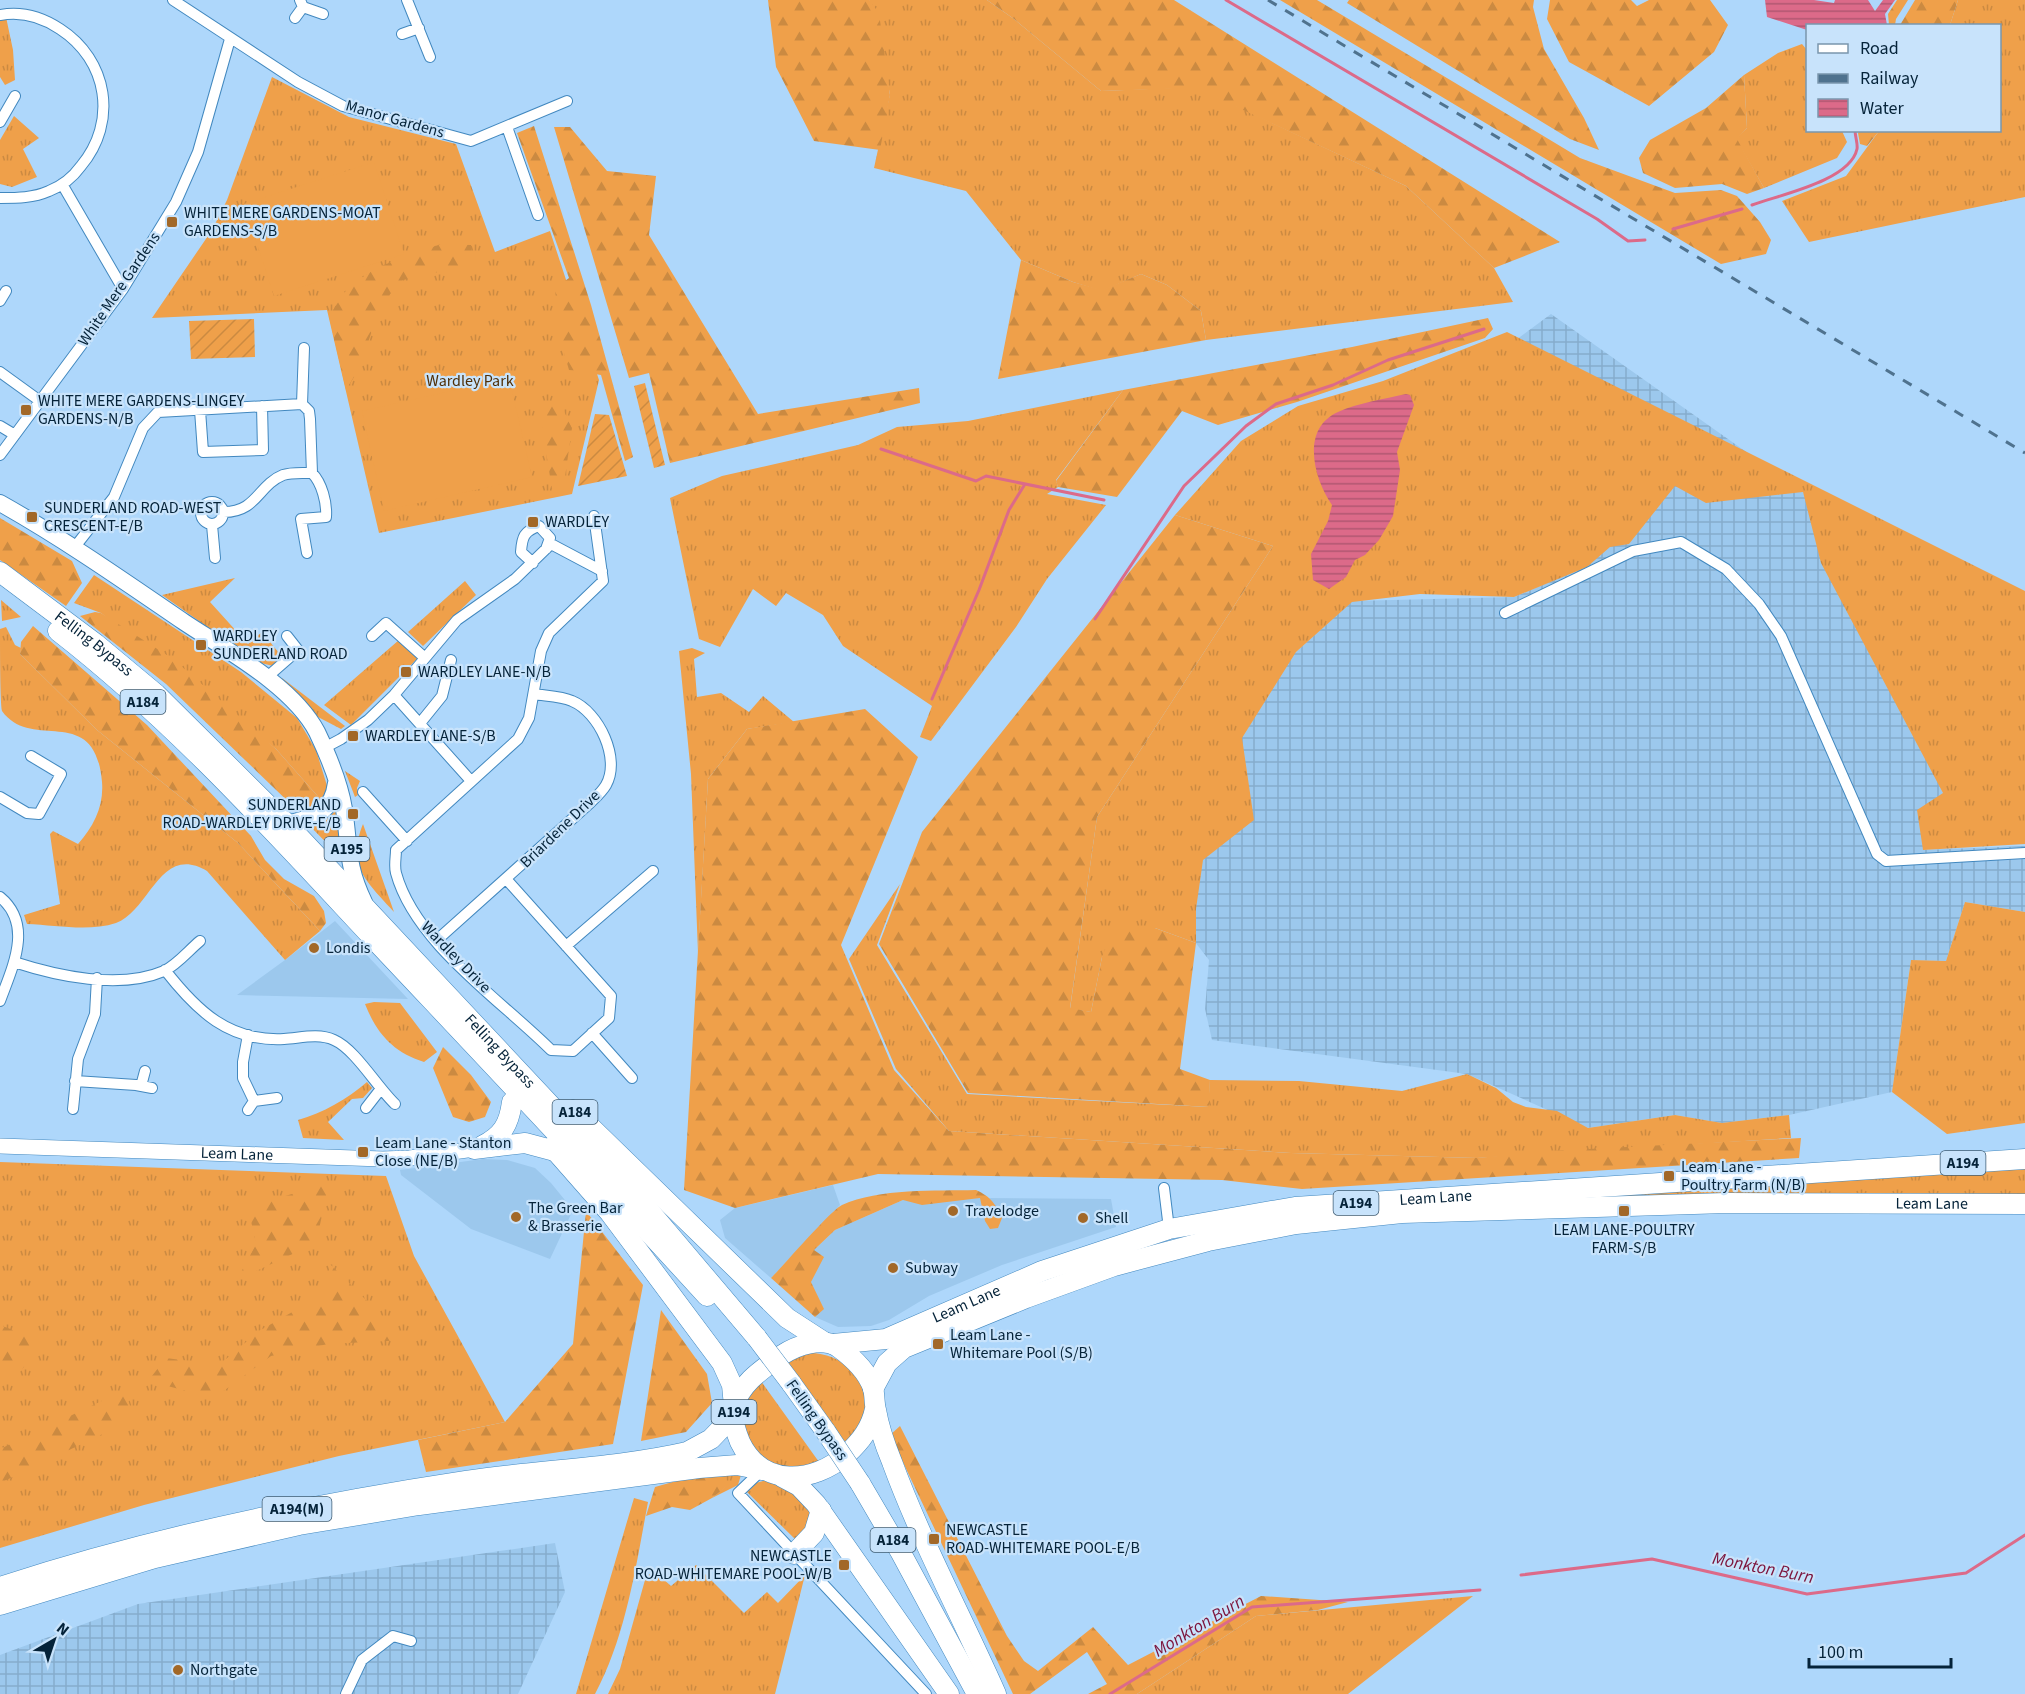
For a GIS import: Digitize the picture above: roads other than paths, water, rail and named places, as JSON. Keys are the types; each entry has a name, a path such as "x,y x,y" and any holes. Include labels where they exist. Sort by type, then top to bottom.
{"highway":[{"name":"Felling Bypass","path":"0,572 96,644 156,694 287,824 492,1043 709,1289 753,1342 786,1387 901,1552 977,1694"},
{"name":"Felling Bypass","path":"0,588 111,674 193,749 440,1010 645,1217"},
{"name":"A184","path":"440,1010 464,1047 642,1254 692,1322 726,1370 732,1385 734,1411"},
{"name":"A184","path":"492,1043 568,1105 787,1318 828,1343"},
{"path":"474,1149 502,1133 510,1115 512,1102"},
{"path":"474,1149 525,1143 555,1151"},
{"name":"Leam Lane","path":"828,1343 886,1339 1042,1271 1169,1229 1295,1207 2025,1159"},
{"name":"Leam Lane","path":"873,1389 887,1363 904,1348 1016,1302 1114,1266 1208,1241 1296,1224 1402,1213 1714,1203 2025,1204"},
{"path":"771,1472 807,1475 838,1462 870,1427 875,1409 873,1389 856,1362 828,1343"},
{"name":"A194","path":"771,1472 743,1448 735,1427 734,1411 751,1379 770,1363 800,1346 828,1343"},
{"name":"A184","path":"875,1409 893,1466 996,1694"},
{"name":"A194(M)","path":"651,1466 711,1439 734,1411"},
{"name":"A194(M)","path":"0,1605 155,1558 299,1525 599,1473 651,1466 737,1465 771,1472"},
{"name":"A184","path":"771,1472 806,1493 821,1510 949,1694"},
{"name":"A194(M)","path":"0,1587 148,1543 316,1504 494,1477 599,1473"},
{"name":"Felling Bypass","path":"855,1486 964,1694"},
{"path":"794,1554 814,1533 821,1510"}],"main road":[{"name":"A195","path":"0,503 74,548 266,678 301,709 324,748 336,782 344,808 350,869 370,914"},
{"name":"A195","path":"287,824 317,816 326,810 334,795 336,782"},
{"name":"Leam Lane","path":"0,1146 383,1159 410,1158 474,1149"}],"street":[{"name":"Manor Gardens","path":"173,0 298,82 343,106 471,141 567,101"},
{"path":"407,0 430,57"},
{"path":"294,18 301,4 323,14"},
{"path":"0,15 15,13 46,19 77,40 94,62 104,93 104,117 93,152 72,177 51,191 25,199 0,198"},
{"path":"402,33 419,28"},
{"name":"White Mere Gardens","path":"0,455 123,289 176,202 198,152 230,39"},
{"path":"0,122 15,96"},
{"path":"507,127 538,215"},
{"path":"62,184 123,289"},
{"path":"0,301 6,291"},
{"path":"302,405 304,348"},
{"path":"0,372 40,401"},
{"path":"74,548 114,497 143,428 150,417 158,412 302,405 309,411 312,473 316,477 327,506 326,517 301,519 307,553"},
{"path":"201,410 203,452 263,450 262,406"},
{"path":"0,426 15,435"},
{"path":"215,558 212,525 202,518 204,505 216,503 224,512 238,512 247,508 285,474 312,473"},
{"path":"212,525 220,521 224,512"},
{"path":"594,516 602,571"},
{"path":"533,563 521,552 522,538 529,529 538,526 546,532 550,538 546,549"},
{"path":"1505,613 1633,550 1681,542 1726,569 1759,604 1781,636 1877,854 1886,861 2025,853"},
{"path":"324,748 341,740 368,720 394,695 457,620 533,563 551,544 602,571"},
{"name":"Wardley Drive","path":"507,880 611,996 609,1018 573,1051 551,1050 453,959 415,916 395,872 396,850 518,739 529,718 541,651 549,633 603,581 602,571"},
{"path":"372,636 386,623 425,658"},
{"path":"266,678 298,650 287,636"},
{"path":"421,722 442,696 451,660"},
{"name":"Briardene Drive","path":"437,940 507,880 590,803 606,785 611,767 609,744 594,720 573,701 534,694"},
{"path":"394,695 421,722 471,781"},
{"path":"0,797 32,815 41,812 61,774 31,756"},
{"path":"363,792 407,841"},
{"path":"566,945 653,872"},
{"path":"0,897 14,914 18,928 14,962 0,1001"},
{"path":"14,962 57,975 132,978 165,970 200,941"},
{"path":"165,970 219,1025 248,1035 283,1039 319,1036 344,1046 380,1090 395,1104"},
{"path":"73,1109 81,1051 95,1014 97,978"},
{"path":"592,1033 632,1078"},
{"path":"248,1035 243,1078 251,1106 277,1098"},
{"path":"75,1082 147,1087 146,1071"},
{"path":"366,1108 380,1090"},
{"path":"1164,1188 1169,1229"},
{"path":"771,1472 738,1493 926,1694"},
{"path":"346,1694 362,1660 393,1636 411,1641"}],"water":[{"path":"1765,0 1814,0 1834,3 1835,0 1868,0 1875,11 1883,0 1895,0 1885,14 1887,24 1806,24 1806,30 1767,17"},
{"path":"1406,394 1410,395 1414,405 1397,452 1400,470 1393,516 1379,540 1365,555 1355,560 1346,577 1329,589 1313,580 1311,554 1328,521 1332,505 1316,469 1314,455 1318,430 1326,420 1338,412"}],"waterway":[{"path":"1226,0 1597,219 1628,241 1645,240"},
{"path":"1752,205 1812,185 1841,170 1852,160 1857,149 1855,132"},
{"path":"1673,229 1742,209"},
{"path":"1095,619 1184,486 1246,426 1276,404 1333,385 1388,360 1484,329"},
{"path":"881,449 976,481 986,476 1104,500"},
{"path":"932,699 979,590 1009,510 1025,484"},
{"name":"Monkton Burn","path":"1521,1575 1652,1559 1807,1594 1966,1573 2025,1535"},
{"name":"Monkton Burn","path":"1110,1694 1252,1607 1480,1590"}],"railway":[{"path":"1268,0 2025,453"}],"place":[{"name":"WHITE MERE GARDENS-MOAT GARDENS-S/B","path":"172,222"},
{"name":"WHITE MERE GARDENS-LINGEY GARDENS-N/B","path":"26,410"},
{"name":"SUNDERLAND ROAD-WEST CRESCENT-E/B","path":"32,517"},
{"name":"WARDLEY","path":"533,522"},
{"name":"WARDLEY SUNDERLAND ROAD","path":"201,645"},
{"name":"WARDLEY LANE-N/B","path":"406,672"},
{"name":"WARDLEY LANE-S/B","path":"353,736"},
{"name":"SUNDERLAND ROAD-WARDLEY DRIVE-E/B","path":"353,814"},
{"name":"Londis","path":"314,948"},
{"name":"Leam Lane - Stanton Close (NE/B)","path":"363,1152"},
{"name":"Leam Lane - Poultry Farm (N/B)","path":"1669,1176"},
{"name":"Travelodge","path":"953,1211"},
{"name":"LEAM LANE-POULTRY FARM-S/B","path":"1624,1211"},
{"name":"The Green Bar & Brasserie","path":"516,1217"},
{"name":"Shell","path":"1083,1218"},
{"name":"Subway","path":"893,1268"},
{"name":"Leam Lane - Whitemare Pool (S/B)","path":"938,1344"},
{"name":"NEWCASTLE ROAD-WHITEMARE POOL-E/B","path":"934,1539"},
{"name":"NEWCASTLE ROAD-WHITEMARE POOL-W/B","path":"844,1565"},
{"name":"Northgate","path":"178,1670"}],"park label":[{"name":"Wardley Park","path":"470,381"}]}
